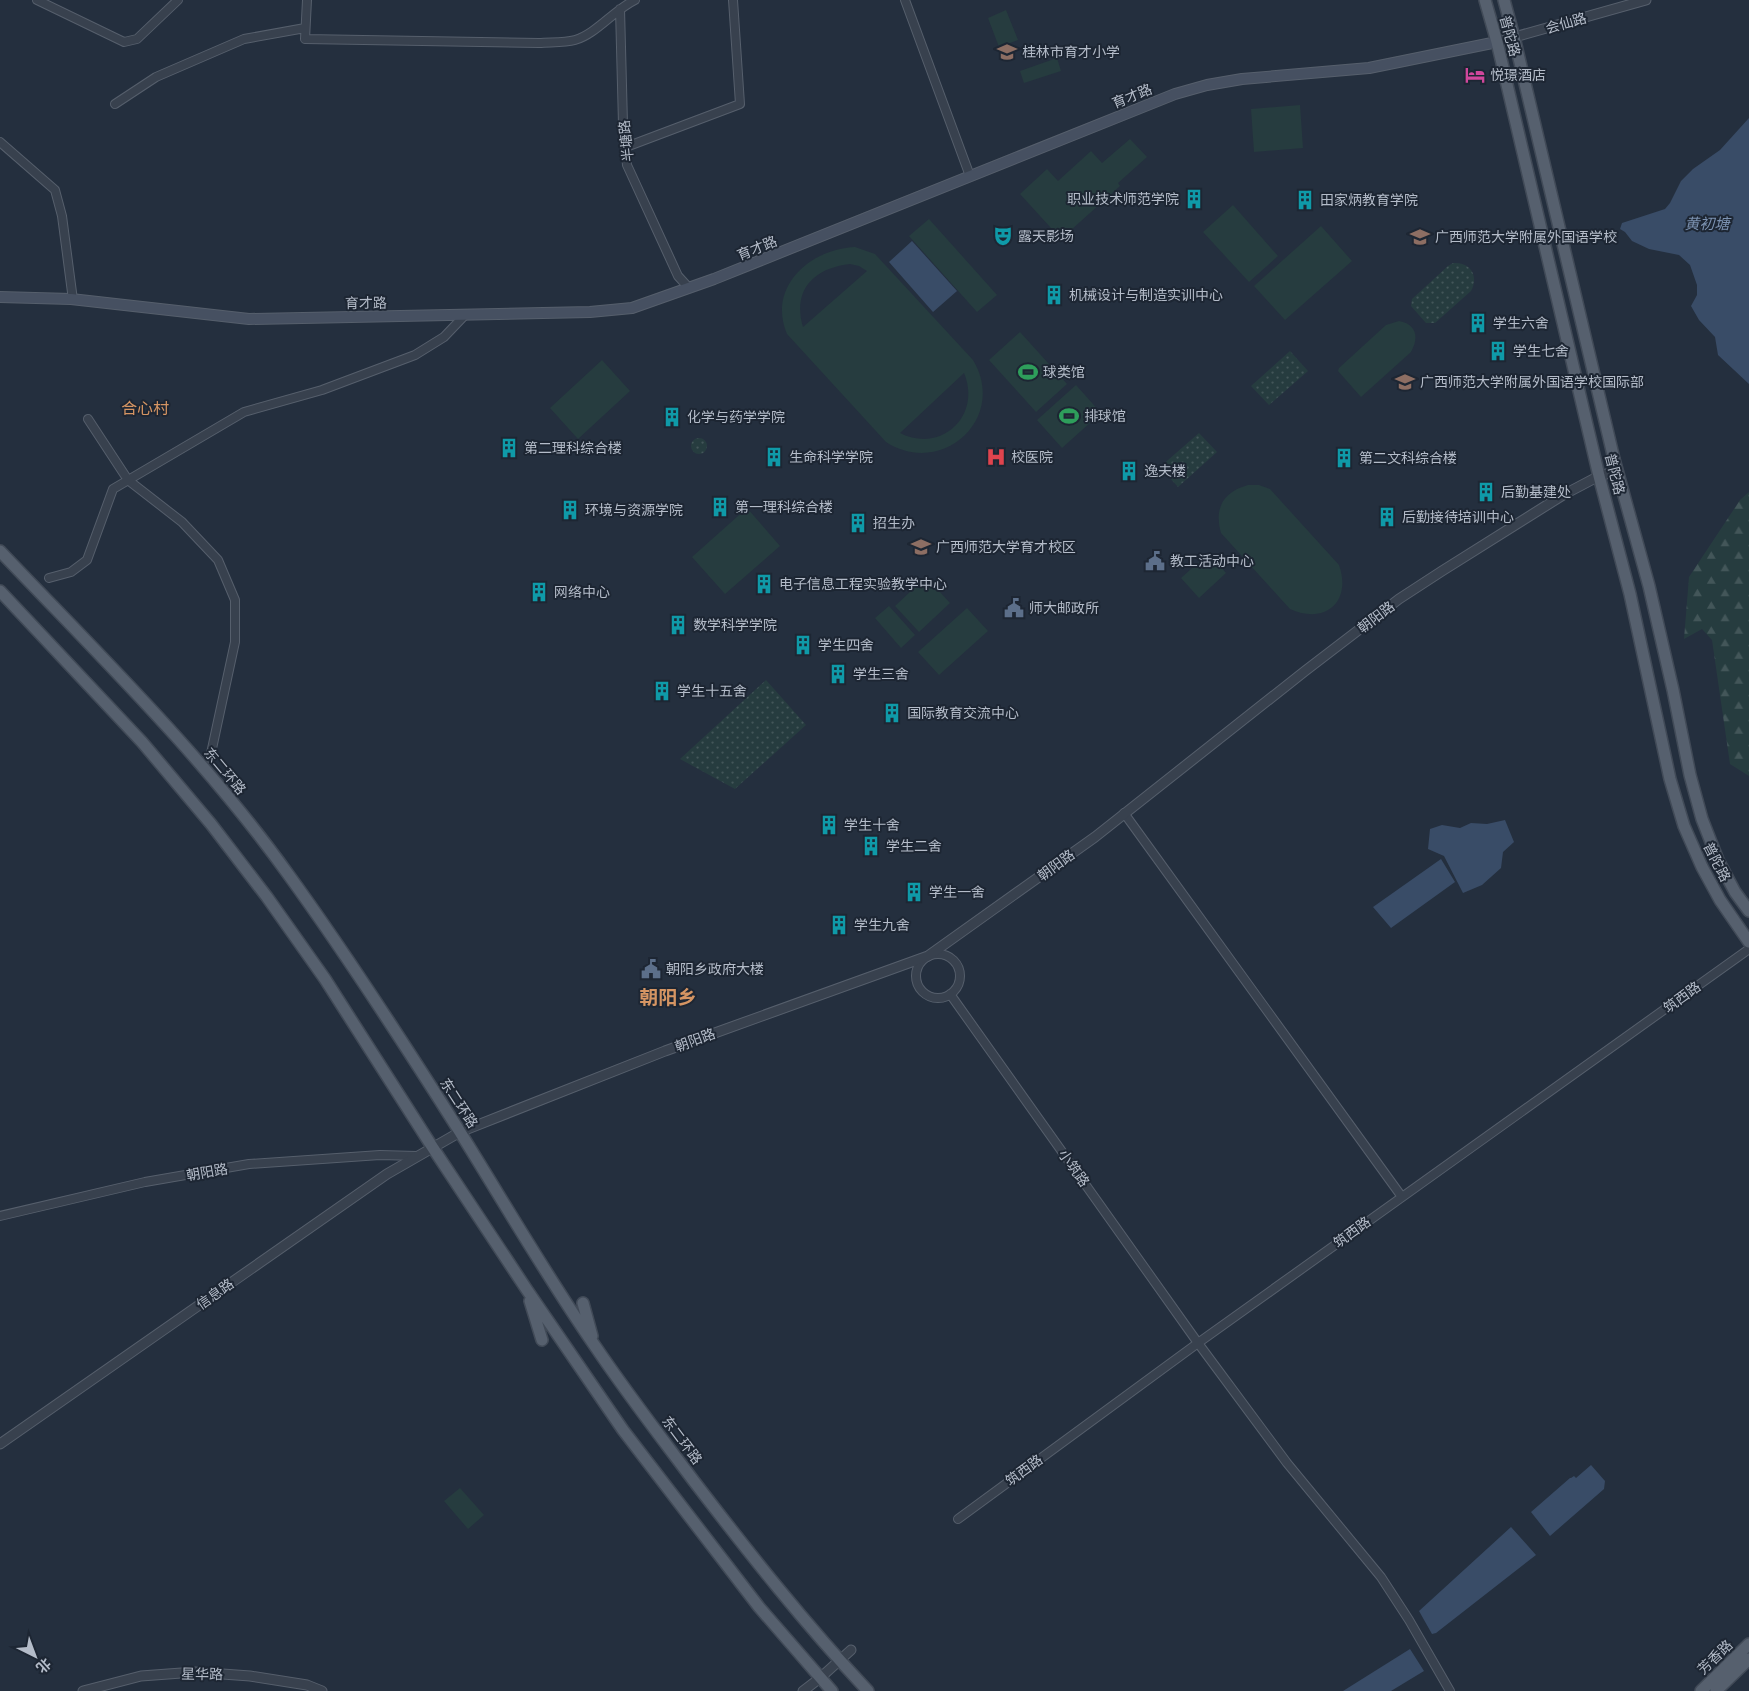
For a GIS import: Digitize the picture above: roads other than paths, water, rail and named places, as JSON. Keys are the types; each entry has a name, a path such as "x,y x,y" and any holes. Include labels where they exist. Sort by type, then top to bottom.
{"main road":[{"name":"普陀路","path":"1485,0 1497,42 1599,476 1630,594 1670,779 1684,826 1702,867 1720,900 1749,942"},
{"name":"普陀路","path":"1504,0 1618,471 1652,596 1674,690 1690,775 1702,820 1718,860 1735,892 1749,911"},
{"name":"育才路","path":"0,297 73,300 249,319 611,311 632,308 760,262 1175,94 1207,85 1242,79 1369,68 1497,42"},
{"name":"东二环路","path":"0,551 161,720 218,785 286,871 350,963 460,1132 548,1276 595,1347 644,1415 779,1590 868,1691"},
{"path":"0,591 142,742 211,824 267,897 325,979 433,1148 623,1430 759,1607 832,1691"},
{"path":"527,1290 542,1340"},
{"path":"583,1303 595,1347"},
{"name":"芳香路","path":"1701,1691 1749,1644"},
{"name":"芳香路","path":"1716,1691 1749,1659"}],"street":[{"path":"37,0 124,42 137,39 178,0"},
{"path":"307,0 305,39 539,43 576,40 595,29 624,4 635,0"},
{"path":"626,147 740,104 733,0"},
{"path":"905,0 970,176"},
{"name":"会仙路","path":"1497,42 1646,0"},
{"name":"半塘路","path":"624,4 623,124 627,165 678,276 689,288"},
{"path":"115,104 156,77 244,39 305,28"},
{"path":"0,142 55,190 62,216 73,300"},
{"path":"49,578 71,572 88,560 113,489 244,412 322,390 414,355 444,337 465,315"},
{"path":"88,419 128,480 182,522 218,560 235,600 235,642 210,758"},
{"name":"朝阳路","path":"433,1148 460,1132 665,1051 928,956 1048,871 1399,599 1522,519 1599,476 1618,471"},
{"path":"1124,813 1402,1197"},
{"name":"筑西路","path":"958,1519 1198,1343 1749,950"},
{"path":"942,954 955,962 958,968 959,983 950,994 936,998 929,996 918,987 916,973 922,960 928,956 942,954"},
{"name":"小筑路","path":"950,994 1198,1343 1288,1463 1380,1577 1409,1620 1450,1691"},
{"name":"信息路","path":"0,1444 387,1174 433,1148"},
{"name":"朝阳路","path":"0,1216 145,1182 249,1164 380,1155 417,1156"},
{"path":"803,1691 851,1650"},
{"name":"星华路","path":"83,1691 141,1676 195,1672 250,1676 307,1685 322,1691"}],"water":[{"name":"黄初塘","path":"1749,118 1749,384 1718,355 1715,337 1699,320 1691,306 1697,295 1697,285 1690,265 1679,255 1649,249 1632,241 1620,229 1622,223 1665,209 1681,181 1693,169 1720,150"},
{"path":"912,241 957,291 933,312 889,262"},
{"path":"1505,820 1514,842 1503,852 1501,868 1482,885 1463,893 1444,856 1428,849 1430,829 1442,825 1460,828 1471,823 1487,824"},
{"path":"1441,859 1455,882 1391,928 1373,907"},
{"path":"1591,1465 1605,1481 1604,1489 1550,1536 1531,1512 1570,1478 1574,1476 1576,1478"},
{"path":"1511,1527 1536,1555 1436,1633 1432,1634 1419,1611"},
{"path":"1410,1649 1424,1671 1391,1691 1343,1691"}],"place":[{"name":"桂林市育才小学","path":"1007,52"},
{"name":"悦璟酒店","path":"1475,75"},
{"name":"职业技术师范学院","path":"1194,199"},
{"name":"田家炳教育学院","path":"1305,200"},
{"name":"露天影场","path":"1003,236"},
{"name":"广西师范大学附属外国语学校","path":"1420,237"},
{"name":"机械设计与制造实训中心","path":"1054,295"},
{"name":"学生六舍","path":"1478,323"},
{"name":"学生七舍","path":"1498,351"},
{"name":"球类馆","path":"1028,372"},
{"name":"广西师范大学附属外国语学校国际部","path":"1405,382"},
{"name":"排球馆","path":"1069,416"},
{"name":"化学与药学学院","path":"672,417"},
{"name":"第二理科综合楼","path":"509,448"},
{"name":"生命科学学院","path":"774,457"},
{"name":"校医院","path":"996,457"},
{"name":"第二文科综合楼","path":"1344,458"},
{"name":"逸夫楼","path":"1129,471"},
{"name":"后勤基建处","path":"1486,492"},
{"name":"第一理科综合楼","path":"720,507"},
{"name":"环境与资源学院","path":"570,510"},
{"name":"后勤接待培训中心","path":"1387,517"},
{"name":"招生办","path":"858,523"},
{"name":"广西师范大学育才校区","path":"921,547"},
{"name":"教工活动中心","path":"1155,561"},
{"name":"电子信息工程实验教学中心","path":"764,584"},
{"name":"网络中心","path":"539,592"},
{"name":"师大邮政所","path":"1014,608"},
{"name":"数学科学学院","path":"678,625"},
{"name":"学生四舍","path":"803,645"},
{"name":"学生三舍","path":"838,674"},
{"name":"学生十五舍","path":"662,691"},
{"name":"国际教育交流中心","path":"892,713"},
{"name":"学生十舍","path":"829,825"},
{"name":"学生二舍","path":"871,846"},
{"name":"学生一舍","path":"914,892"},
{"name":"学生九舍","path":"839,925"},
{"name":"朝阳乡政府大楼","path":"651,969"}],"district":[{"name":"合心村","path":"145,408"},
{"name":"朝阳乡","path":"668,997"}]}
